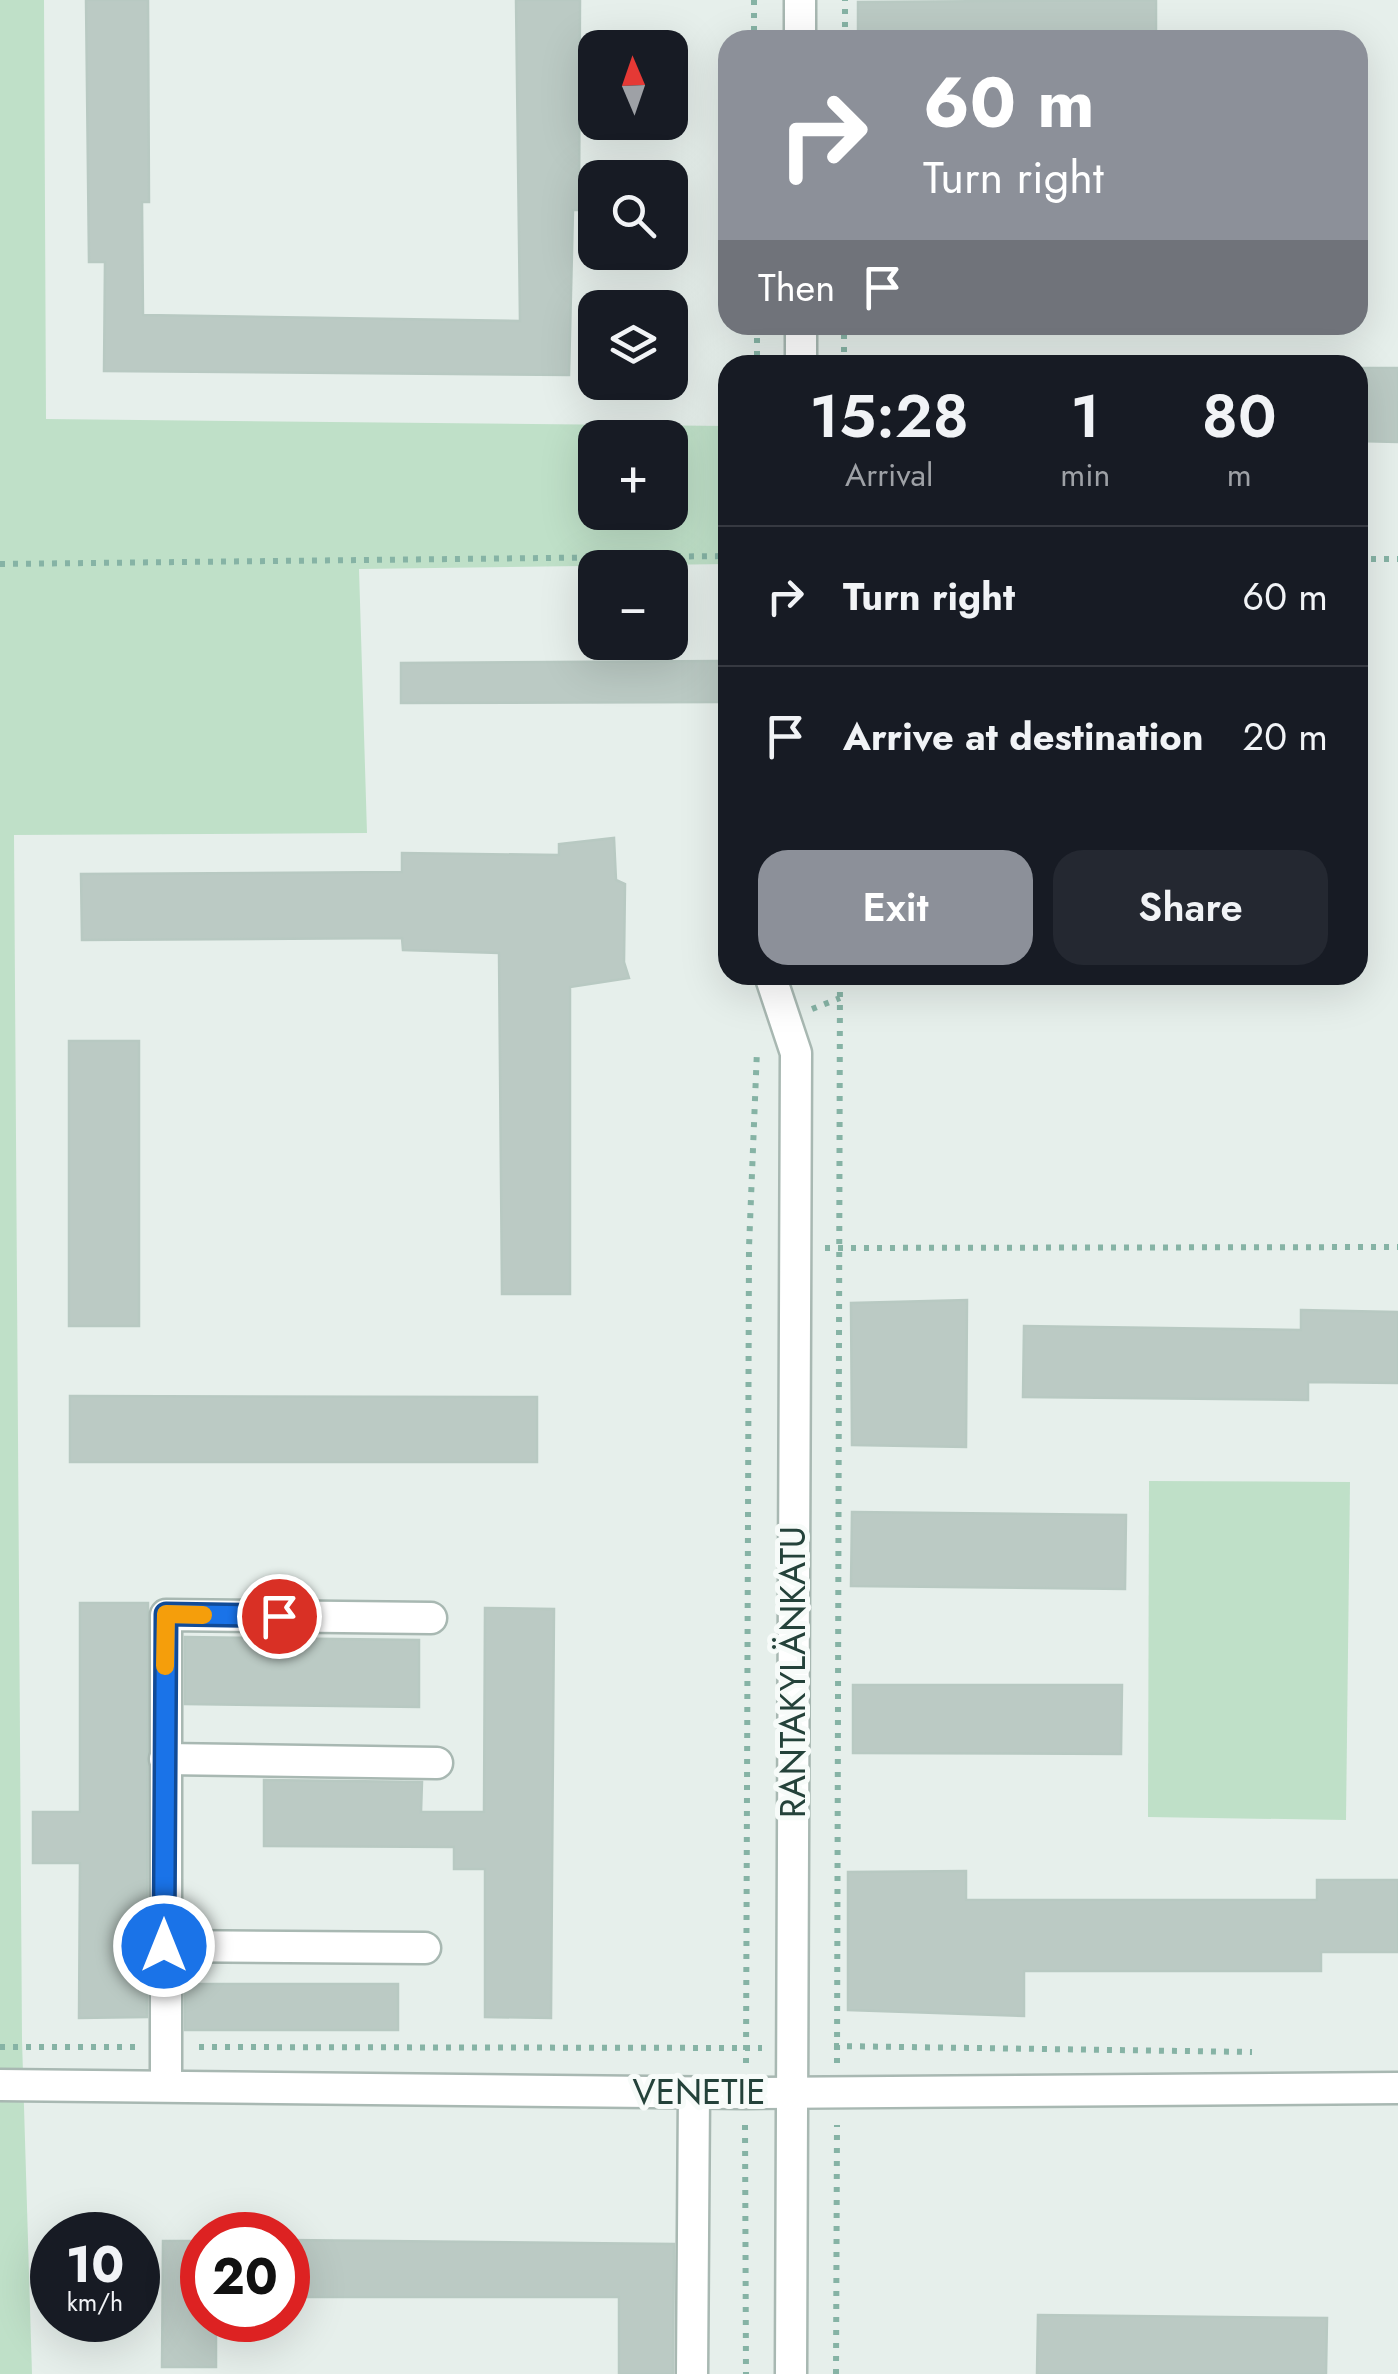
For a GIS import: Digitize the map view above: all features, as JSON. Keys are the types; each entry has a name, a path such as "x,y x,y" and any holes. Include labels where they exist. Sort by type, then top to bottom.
{"street":[{"path":"800,0 800,30"},
{"name":"RANTAKYLÄNKATU","path":"773,985 796,1053 791,2374"},
{"path":"166,2085 166,1614 431,1618"},
{"path":"165,1760 437,1762"},
{"path":"164,1946 425,1948"},
{"name":"VENETIE","path":"0,2085 746,2094 1398,2088"},
{"path":"692,2374 694,2093"}],"path":[{"path":"754,0 754,30"},
{"path":"845,0 845,30"},
{"path":"0,564 718,556"},
{"path":"1368,559 1398,559"},
{"path":"836,2374 840,985"},
{"path":"746,2374 749,1247 755,1032"},
{"path":"749,1247 1398,1247"},
{"path":"0,2048 836,2046 1262,2052"}],"green space":[{"path":"0,0 44,0 46,419 578,424 578,530 688,530 688,426 718,426 718,564 688,565 688,550 578,550 578,566 359,569 367,833 14,835 22,2040 32,2374 0,2374"},
{"path":"1149,1481 1350,1482 1346,1820 1148,1817"}],"building":[{"path":"86,0 148,0 149,202 142,202 143,315 520,321 516,0 580,0 578,210 573,210 569,375 104,371 105,262 89,262"},
{"path":"1156,0 1156,30 858,30 858,2"},
{"path":"1368,368 1398,368 1398,442 1368,441"},
{"path":"718,661 718,702 401,703 401,663"},
{"path":"614,838 616,880 625,884 624,962 629,978 570,987 570,1294 502,1294 499,953 403,950 402,938 82,940 81,874 402,872 402,853 559,855 559,844"},
{"path":"69,1041 139,1041 139,1326 69,1326"},
{"path":"967,1300 966,1447 852,1445 851,1303"},
{"path":"1301,1310 1398,1312 1398,1383 1308,1382 1308,1400 1023,1397 1024,1326 1301,1330"},
{"path":"70,1396 537,1397 537,1462 70,1462"},
{"path":"852,1512 1126,1515 1125,1589 851,1586"},
{"path":"80,1603 148,1603 147,2017 79,2018 80,1863 33,1863 33,1812 80,1812"},
{"path":"485,1608 554,1609 551,2018 485,2017 485,1869 454,1869 454,1847 264,1846 264,1780 422,1782 421,1812 484,1812"},
{"path":"185,1637 419,1640 419,1707 185,1704"},
{"path":"853,1685 1122,1685 1121,1754 853,1753"},
{"path":"966,1871 966,1900 1317,1900 1317,1880 1398,1880 1398,1952 1321,1952 1321,1971 1024,1971 1024,2016 848,2010 848,1872"},
{"path":"185,1984 398,1984 398,2030 185,2030"},
{"path":"310,2240 674,2244 673,2374 619,2374 619,2297 310,2297"},
{"path":"163,2241 180,2241 180,2342 216,2342 216,2367 162,2367"},
{"path":"1038,2315 1327,2318 1326,2374 1037,2374"}],"slow traffic":[{"path":"165,1666 166,1614 203,1615"}],"route":[{"path":"164,1946 166,1614 279,1616"}]}
